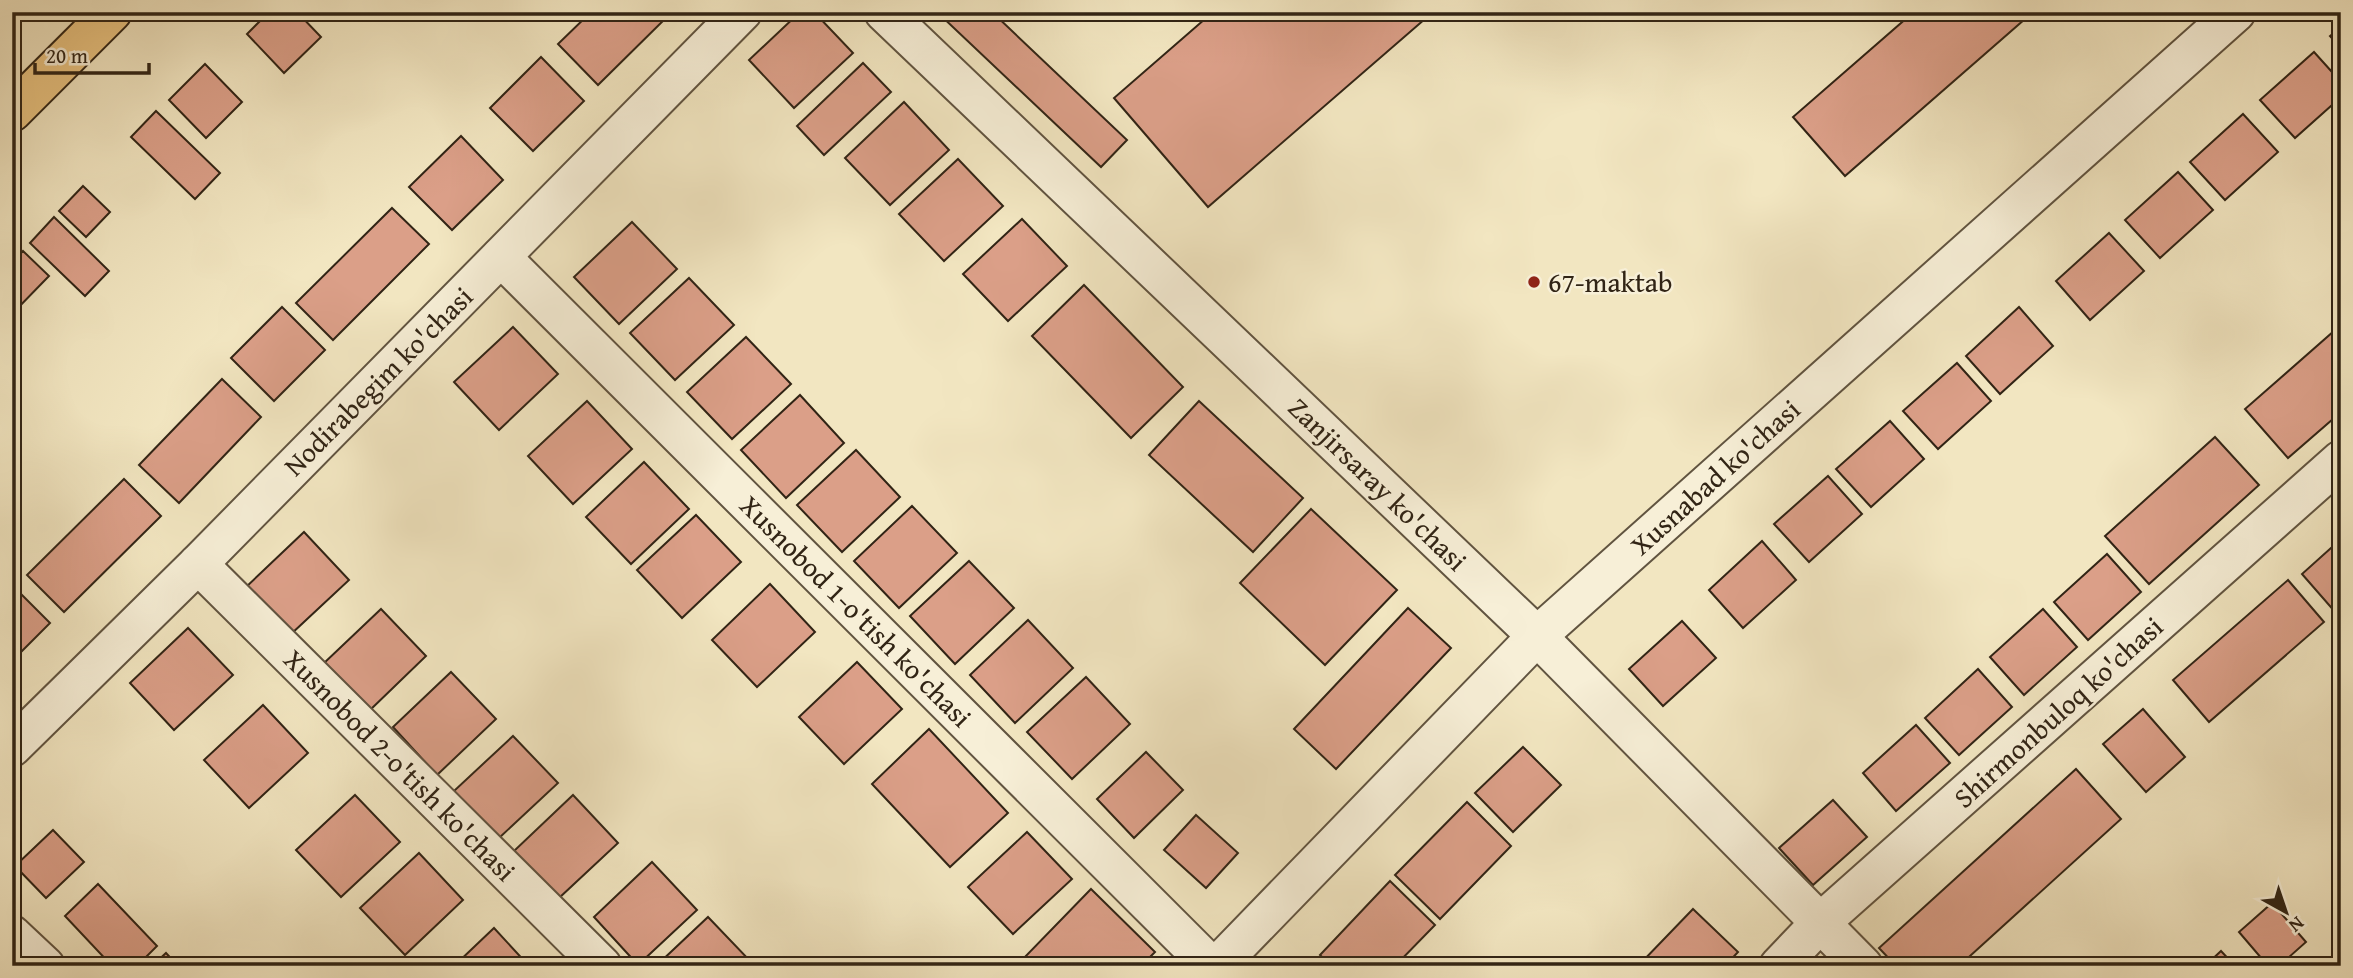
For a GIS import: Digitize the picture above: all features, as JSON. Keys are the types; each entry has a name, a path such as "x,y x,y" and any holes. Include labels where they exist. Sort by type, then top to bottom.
{"main road":[{"path":"12,112 112,12"}],"street":[{"name":"Nodirabegim ko'chasi","path":"12,747 198,564 743,12"},
{"name":"Zanjirsaray ko'chasi","path":"884,12 1537,636 1863,966"},
{"name":"Xusnabad ko'chasi","path":"1217,966 1537,636 2236,12"},
{"name":"Xusnobod 1-o'tish ko'chasi","path":"501,257 1211,966"},
{"name":"Shirmonbuloq ko'chasi","path":"1779,966 1820,923 2341,460"},
{"name":"Xusnobod 2-o'tish ko'chasi","path":"198,564 602,966"},
{"path":"12,935 45,966"}],"building":[{"path":"269,12 297,12 321,37 284,73 247,34"},
{"path":"591,12 672,12 598,85 558,44"},
{"path":"800,12 814,12 853,53 794,108 749,60"},
{"path":"937,12 992,12 1127,140 1101,167"},
{"path":"1213,12 1433,12 1208,207 1114,98"},
{"path":"1906,12 2033,12 1845,176 1793,117 1909,16"},
{"path":"2341,27 2341,48 2330,36"},
{"path":"2314,52 2341,82 2341,97 2295,138 2260,100"},
{"path":"541,57 584,101 533,151 490,108"},
{"path":"863,63 891,92 824,155 797,126"},
{"path":"205,64 242,102 206,138 169,100"},
{"path":"904,102 949,150 890,205 845,158"},
{"path":"156,111 220,173 195,199 131,137"},
{"path":"2243,114 2278,152 2225,200 2190,162"},
{"path":"461,136 503,180 452,230 409,187"},
{"path":"958,159 1003,206 944,261 899,214"},
{"path":"2178,172 2213,210 2160,258 2125,220"},
{"path":"83,186 110,212 86,237 59,211"},
{"path":"392,208 429,244 333,340 296,303"},
{"path":"54,217 109,271 85,296 30,243"},
{"path":"1022,219 1067,266 1008,321 963,274"},
{"path":"632,222 677,269 619,324 574,277"},
{"path":"2109,233 2144,271 2090,320 2056,281"},
{"path":"23,251 49,276 12,314 12,262"},
{"path":"689,278 734,325 675,380 630,333"},
{"path":"1084,285 1183,387 1131,438 1032,336"},
{"path":"282,307 325,350 274,401 231,358"},
{"path":"2019,307 2053,346 2000,394 1966,356"},
{"path":"513,327 558,374 499,430 454,382"},
{"path":"2334,331 2341,339 2341,412 2288,458 2245,409"},
{"path":"746,337 791,384 732,439 687,392"},
{"path":"1957,363 1991,401 1938,449 1903,411"},
{"path":"222,379 261,417 179,503 139,465"},
{"path":"800,395 844,443 786,498 741,450"},
{"path":"587,401 632,449 573,504 528,456"},
{"path":"1199,401 1303,498 1253,552 1149,455"},
{"path":"1890,421 1924,459 1871,507 1836,469"},
{"path":"2215,437 2259,485 2149,584 2105,536"},
{"path":"856,450 900,497 842,552 797,505"},
{"path":"644,462 689,509 631,564 586,517"},
{"path":"1828,476 1862,514 1809,562 1774,524"},
{"path":"124,479 161,516 64,612 27,575"},
{"path":"912,506 957,553 899,608 854,561"},
{"path":"1311,509 1397,590 1325,665 1240,583"},
{"path":"696,515 741,562 682,618 637,570"},
{"path":"304,532 349,580 290,635 245,588"},
{"path":"2341,539 2341,608 2336,613 2302,574"},
{"path":"1762,541 1796,580 1743,628 1709,590"},
{"path":"2107,554 2141,592 2088,640 2054,602"},
{"path":"969,561 1014,608 955,664 910,616"},
{"path":"2288,580 2324,622 2209,722 2173,680"},
{"path":"770,584 815,632 757,687 712,640"},
{"path":"12,585 50,623 12,661"},
{"path":"1408,608 1451,648 1336,769 1294,729"},
{"path":"381,609 426,656 368,712 323,664"},
{"path":"2043,609 2077,647 2024,695 1990,657"},
{"path":"1028,620 1073,668 1015,723 970,675"},
{"path":"1682,621 1716,658 1663,706 1629,669"},
{"path":"188,628 233,675 174,730 130,683"},
{"path":"857,662 902,709 844,764 799,717"},
{"path":"1978,669 2012,707 1959,755 1925,718"},
{"path":"451,672 496,719 437,775 393,727"},
{"path":"1086,677 1130,724 1072,779 1027,732"},
{"path":"263,705 308,753 249,808 204,760"},
{"path":"2143,709 2185,757 2146,792 2103,744"},
{"path":"1916,725 1950,763 1896,811 1863,773"},
{"path":"929,729 1008,813 950,867 872,784"},
{"path":"513,736 558,783 499,838 454,791"},
{"path":"1523,747 1561,785 1513,832 1475,793"},
{"path":"1146,752 1183,790 1134,838 1097,799"},
{"path":"2076,769 2121,819 1959,966 1896,966 1879,948"},
{"path":"355,795 400,842 341,897 296,850"},
{"path":"573,795 618,843 559,898 514,851"},
{"path":"1833,800 1867,837 1813,885 1779,848"},
{"path":"1467,802 1511,846 1440,919 1395,875"},
{"path":"1196,815 1238,853 1206,888 1164,850"},
{"path":"53,830 84,862 46,898 15,866"},
{"path":"1027,832 1072,879 1013,934 968,887"},
{"path":"419,853 463,900 405,955 360,908"},
{"path":"652,862 697,910 638,965 594,917"},
{"path":"1390,881 1435,925 1395,966 1331,966 1320,955"},
{"path":"98,884 157,946 137,966 112,966 65,916"},
{"path":"1091,889 1155,952 1141,966 1023,966 1020,962"},
{"path":"2272,903 2306,942 2279,966 2268,966 2239,932"},
{"path":"1693,909 1738,952 1725,966 1638,966"},
{"path":"708,917 753,964 656,966"},
{"path":"494,928 529,966 454,966"},
{"path":"2221,951 2235,966 2205,966"},
{"path":"166,953 178,966 152,966"}],"place":[{"name":"67-maktab","path":"1534,282"}]}
